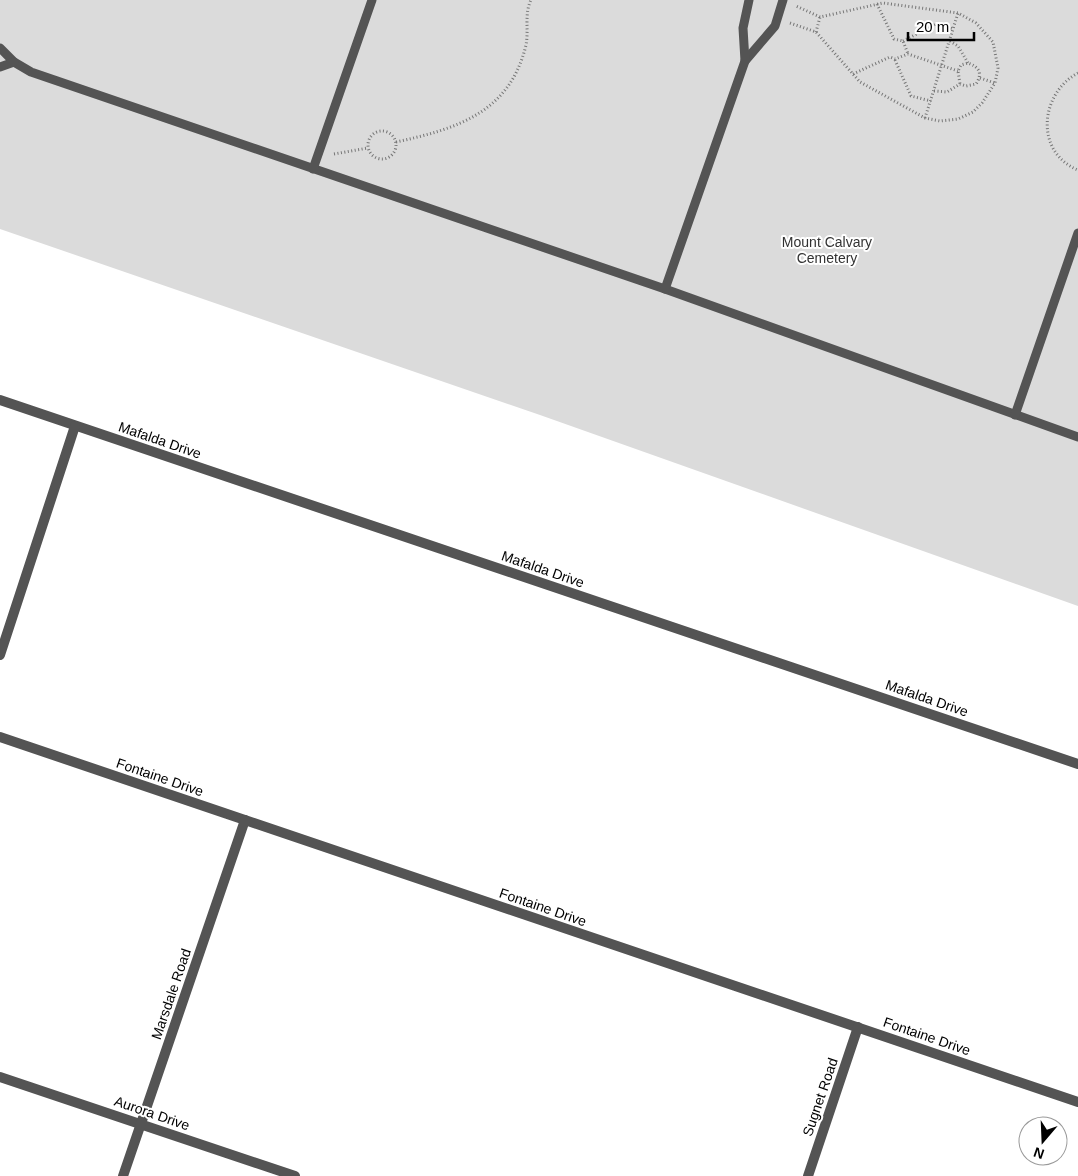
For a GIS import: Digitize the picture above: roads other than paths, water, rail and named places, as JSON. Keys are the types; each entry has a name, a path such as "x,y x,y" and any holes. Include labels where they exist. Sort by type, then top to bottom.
{"street":[{"name":"Mafalda Drive","path":"0,400 1078,764"},
{"path":"0,655 75,426"},
{"name":"Fontaine Drive","path":"0,737 1078,1102"},
{"name":"Marsdale Road","path":"123,1176 245,820"},
{"name":"Sugnet Road","path":"808,1176 858,1027"},
{"name":"Aurora Drive","path":"0,1077 294,1176"}],"lane":[{"path":"313,169 372,0"},
{"path":"745,60 742,28 749,0"},
{"path":"665,289 745,60 775,26 783,0"},
{"path":"0,48 14,62 31,72 665,289 1078,437"},
{"path":"0,67 14,62"},
{"path":"1015,415 1078,233"}],"park label":[{"name":"Mount Calvary Cemetery","path":"827,250"}]}
